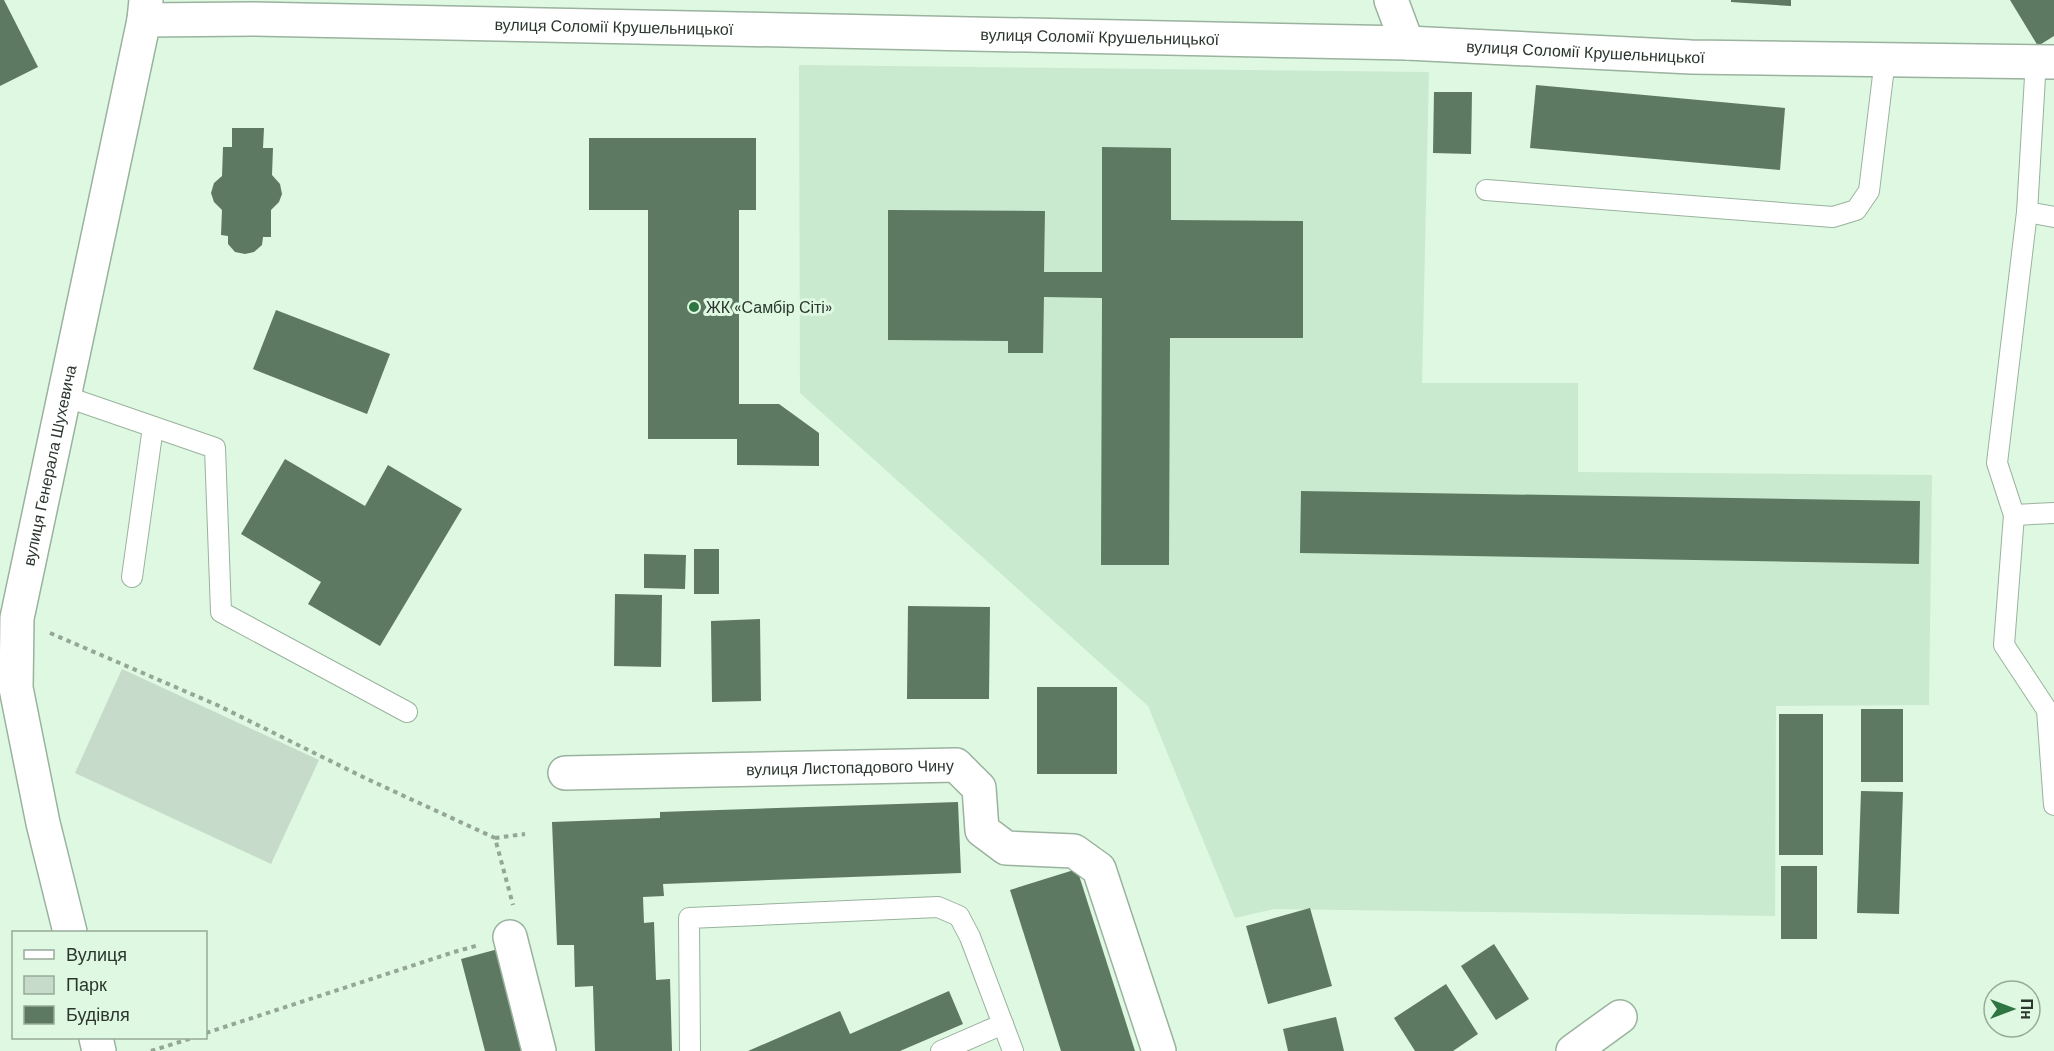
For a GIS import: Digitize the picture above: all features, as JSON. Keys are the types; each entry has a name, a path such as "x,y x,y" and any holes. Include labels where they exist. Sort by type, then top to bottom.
{"street":[{"path":"1391,0 1407,43"},
{"name":"вулиця Соломії Крушельницької","path":"145,10 265,19 1407,43 1691,57 2045,61"},
{"name":"вулиця Генерала Шухевича","path":"70,931 43,823 16,688 17,618 145,10"},
{"name":"вулиця Листопадового Чину","path":"565,773 956,765 979,788 982,830 1006,848 1074,851 1099,869 1159,1051"},
{"path":"510,938 538,1051"},
{"path":"1572,1051 1620,1017"}],"lane":[{"path":"1485,190 1833,218 1856,210 1869,190 1885,59"},
{"path":"2045,61 1996,463 2014,515 2004,645 2047,710 2054,805"},
{"path":"2027,212 2054,217"},
{"path":"64,396 215,448 220,612 407,712"},
{"path":"132,577 153,427"},
{"path":"2014,515 2054,513"},
{"path":"690,1051 689,918 938,907 959,916 970,937 1013,1051"},
{"path":"941,1051 1003,1024"}],"path":[{"path":"17,618 217,705 365,778 495,838 525,834"},
{"path":"207,1033 454,952 520,934 495,838"},
{"path":"151,1051 189,1039"}],"shaded area":[{"path":"799,65 1429,72 1422,383 1578,383 1578,472 1932,475 1929,705 1776,706 1775,916 1274,909 1235,918 1148,706 800,393"}],"green space":[{"path":"122,669 319,760 271,864 75,773"}],"building":[{"path":"0,0 4,0 38,67 0,86"},
{"path":"1731,0 1791,0 1791,6 1731,2"},
{"path":"2010,0 2054,0 2054,36 2038,46"},
{"path":"1536,85 1785,108 1780,170 1530,148"},
{"path":"1434,92 1472,92 1471,154 1433,153"},
{"path":"232,128 264,128 263,148 273,148 272,175 280,184 282,194 279,202 271,210 271,237 263,237 262,245 254,252 245,254 235,252 228,244 228,236 221,235 222,210 214,202 211,193 214,183 222,176 223,147 232,147"},
{"name":"ЖК «Самбір Сіті»","path":"589,138 756,138 756,210 739,210 739,404 779,404 819,433 819,466 737,465 737,439 648,439 648,210 589,210"},
{"path":"1102,147 1171,148 1171,220 1303,221 1303,338 1170,338 1169,565 1101,565 1102,298 1044,297 1043,353 1008,353 1008,341 888,340 888,210 1045,211 1044,272 1102,272"},
{"path":"276,310 390,354 367,414 253,369"},
{"path":"285,459 365,506 388,465 462,509 380,646 308,604 321,582 241,534"},
{"path":"1301,491 1920,501 1919,564 1300,553"},
{"path":"694,549 719,549 719,594 694,594"},
{"path":"644,554 686,555 685,589 644,588"},
{"path":"615,594 662,595 661,667 614,666"},
{"path":"908,606 990,607 989,699 907,699"},
{"path":"760,619 761,701 712,702 711,621"},
{"path":"1037,687 1117,687 1117,774 1037,774"},
{"path":"1861,709 1903,709 1903,782 1861,782"},
{"path":"1779,714 1823,714 1823,855 1779,855"},
{"path":"1861,791 1903,792 1899,914 1857,913"},
{"path":"958,802 961,873 663,884 664,896 643,897 644,923 654,922 656,980 670,979 672,1051 595,1051 593,986 575,987 574,945 557,945 552,822 660,818 660,812"},
{"path":"1781,866 1817,866 1817,939 1781,939"},
{"path":"1077,869 1135,1051 1061,1051 1010,890"},
{"path":"1310,908 1332,986 1268,1004 1246,926"},
{"path":"1494,944 1529,999 1496,1020 1461,966"},
{"path":"502,948 529,1051 485,1051 461,959"},
{"path":"1446,984 1478,1034 1453,1051 1415,1051 1394,1018"},
{"path":"949,991 963,1024 900,1051 748,1051 840,1011 850,1034"},
{"path":"1336,1017 1344,1051 1288,1051 1283,1029"}],"place":[{"name":"ЖК «Самбір Сіті»","path":"694,307"}]}
